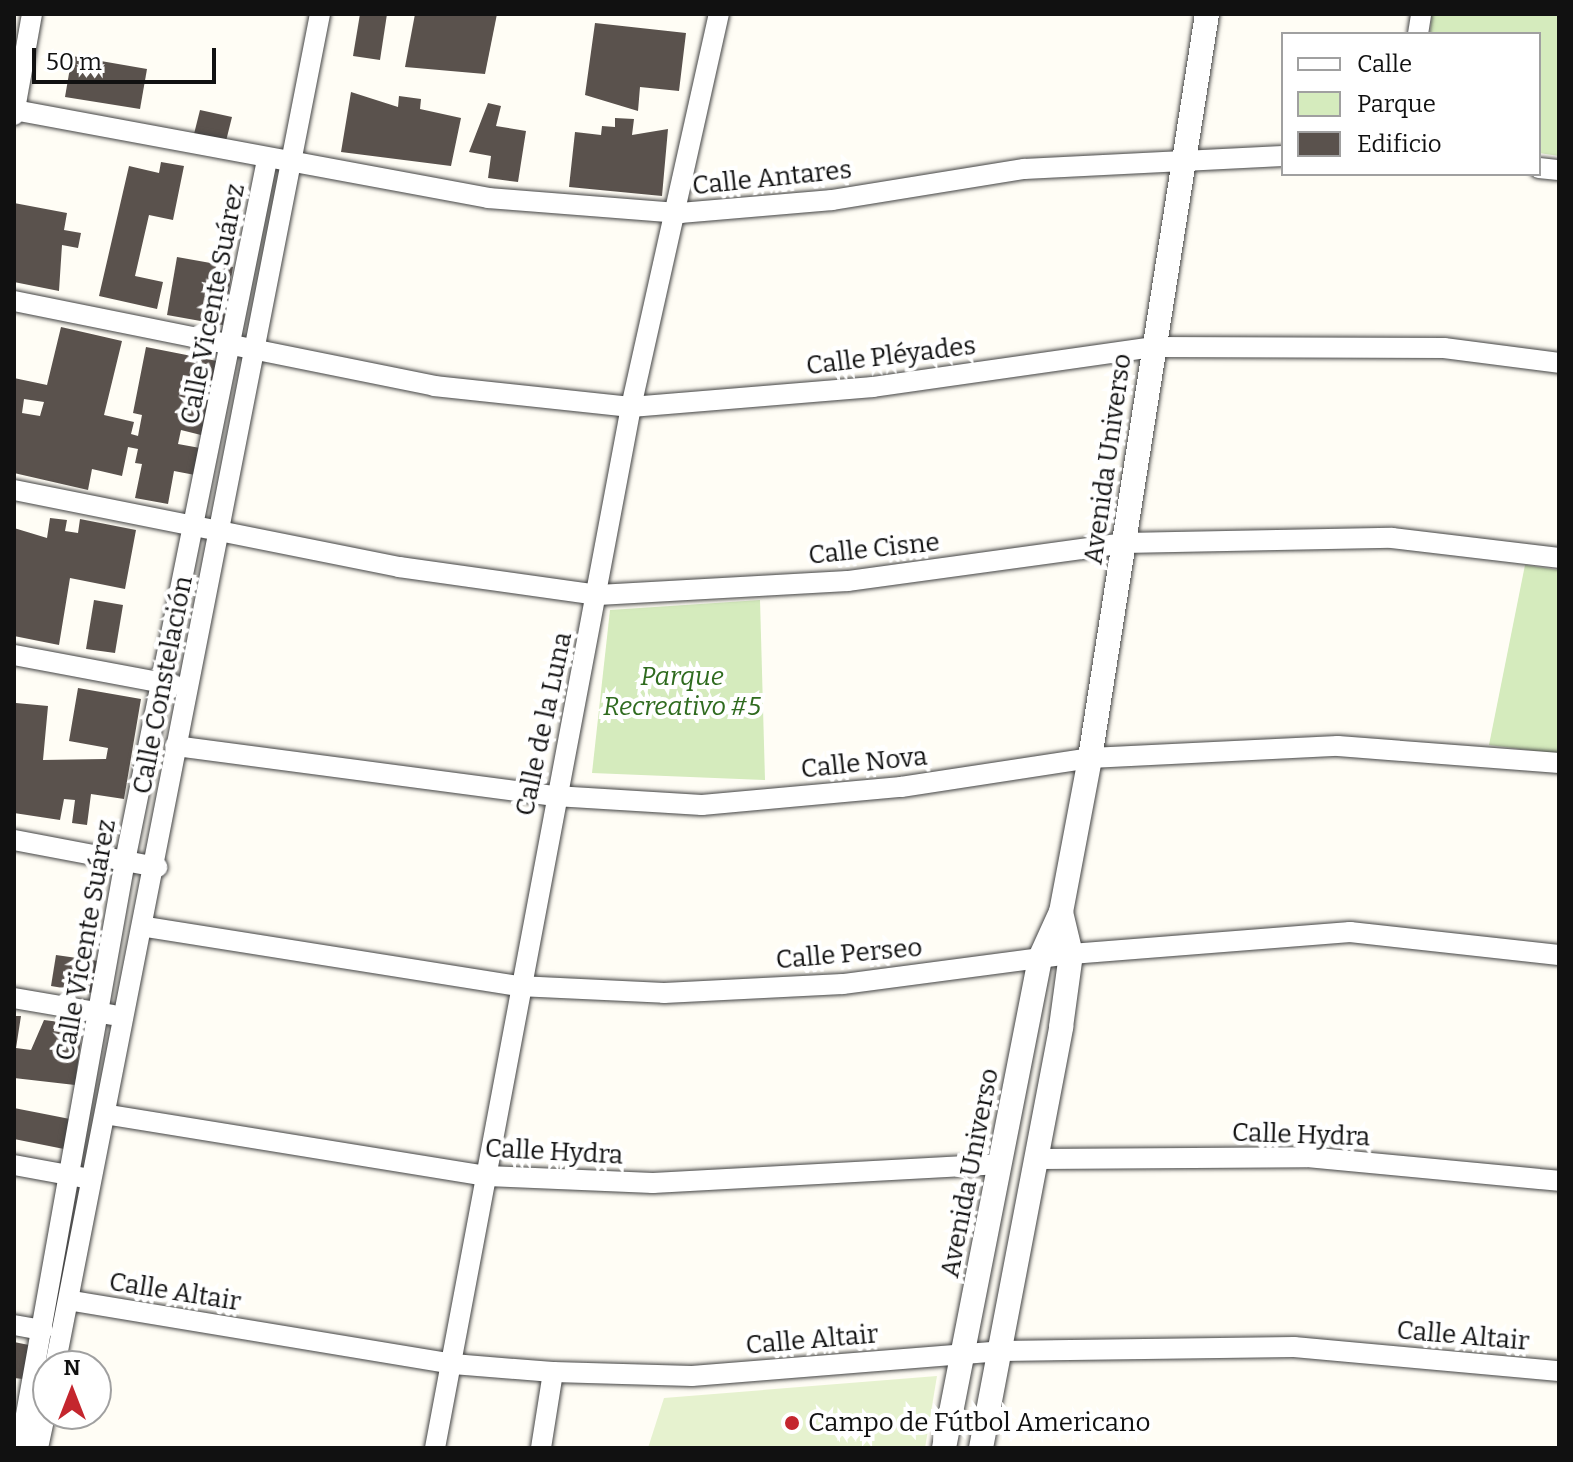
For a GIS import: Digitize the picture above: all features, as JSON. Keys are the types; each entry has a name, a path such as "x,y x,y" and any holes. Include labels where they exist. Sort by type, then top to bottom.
{"street":[{"path":"14,112 32,14"},
{"name":"Calle Constelación","path":"54,1350 73,1301 71,1254 95,1180 110,1115 157,867 186,687 220,535 242,349 277,162 320,14"},
{"name":"Calle de la Luna","path":"435,1448 487,1176 518,986 598,595 631,407 680,213 719,14"},
{"name":"Avenida Universo","path":"944,1448 1040,958 1061,912 1090,758 1181,157 1207,14"},
{"name":"Calle Antares","path":"14,112 488,198 680,213 1181,157 1281,156"},
{"name":"Calle Pléyades","path":"14,301 434,386 631,407 873,387 1153,347 1444,348 1559,363"},
{"name":"Calle Vicente Suárez","path":"48,1350 43,1330 71,1254 72,1176 125,861 197,529 242,349"},
{"name":"Calle Cisne","path":"14,490 220,535 598,595 848,581 1124,543 1392,538 1559,558"},
{"path":"14,655 186,687"},
{"name":"Calle Nova","path":"175,746 555,796 702,805 901,787 1090,758 1338,746 1559,763"},
{"path":"14,840 157,867"},
{"name":"Avenida Universo","path":"981,1448 1040,1159 1071,954 1061,912"},
{"name":"Calle Perseo","path":"146,927 518,986 664,993 843,984 1071,954 1350,932 1559,955"},
{"path":"14,998 128,1018"},
{"name":"Calle Hydra","path":"110,1115 487,1176 653,1183 999,1164"},
{"name":"Calle Hydra","path":"1040,1159 1307,1157 1559,1181"},
{"path":"14,1165 95,1180"},
{"name":"Calle Altair","path":"73,1301 453,1364 553,1372 692,1376 1001,1351 1294,1347 1559,1371"},
{"path":"14,1325 43,1330"},
{"path":"541,1448 553,1372"},
{"name":"Calle Vicente Suárez","path":"20,1448 32,1413"}],"green space":[{"path":"1432,14 1559,14 1559,156 1541,153 1541,32 1430,32"},
{"path":"1525,565 1559,570 1559,754 1489,745"},
{"name":"Parque Recreativo #5","path":"760,600 765,780 592,773 610,610"},
{"name":"Campo de Fútbol Americano","path":"937,1376 925,1448 648,1448 664,1398"}],"building":[{"path":"360,14 387,14 380,60 353,56"},
{"path":"415,14 497,14 485,74 405,67"},
{"path":"595,23 686,33 679,91 640,87 638,111 585,95"},
{"path":"72,56 147,69 140,109 65,97"},
{"path":"351,92 398,107 399,96 421,99 420,109 461,118 451,166 341,152"},
{"path":"488,103 501,106 496,126 526,131 518,182 488,178 491,156 469,152"},
{"path":"200,110 232,117 226,141 194,134"},
{"path":"615,118 634,119 632,135 668,129 662,196 569,187 575,132 601,135 602,126 615,127"},
{"path":"161,162 184,166 173,220 149,215 135,276 163,282 157,309 99,296 129,166 159,173"},
{"path":"14,203 67,213 64,230 81,233 78,248 62,245 59,291 14,282"},
{"path":"177,257 233,267 223,325 167,315"},
{"path":"61,327 122,341 104,415 134,422 131,434 138,436 142,415 133,413 146,347 217,361 201,435 181,430 178,444 200,448 195,475 174,471 168,504 135,498 142,464 135,463 138,449 128,447 122,476 92,469 88,490 14,473 14,378 47,385","holes":["24,399 44,402 40,416 22,413"]},
{"path":"50,518 67,520 65,531 78,533 80,519 136,530 125,589 70,578 59,645 14,636 14,528 47,538"},
{"path":"94,600 123,605 115,653 86,649"},
{"path":"78,688 141,699 124,799 91,794 87,825 72,823 75,800 64,799 60,820 14,813 16,703 48,706 43,760 106,759 108,748 69,741"},
{"path":"56,955 98,961 93,993 51,986"},
{"path":"14,1016 21,1016 16,1048 31,1050 44,1020 83,1025 75,1085 14,1078"},
{"path":"14,1108 70,1119 64,1149 14,1139"},
{"path":"14,1342 29,1345 23,1379 14,1378"}],"place":[{"name":"Campo de Fútbol Americano","path":"792,1423"}]}
